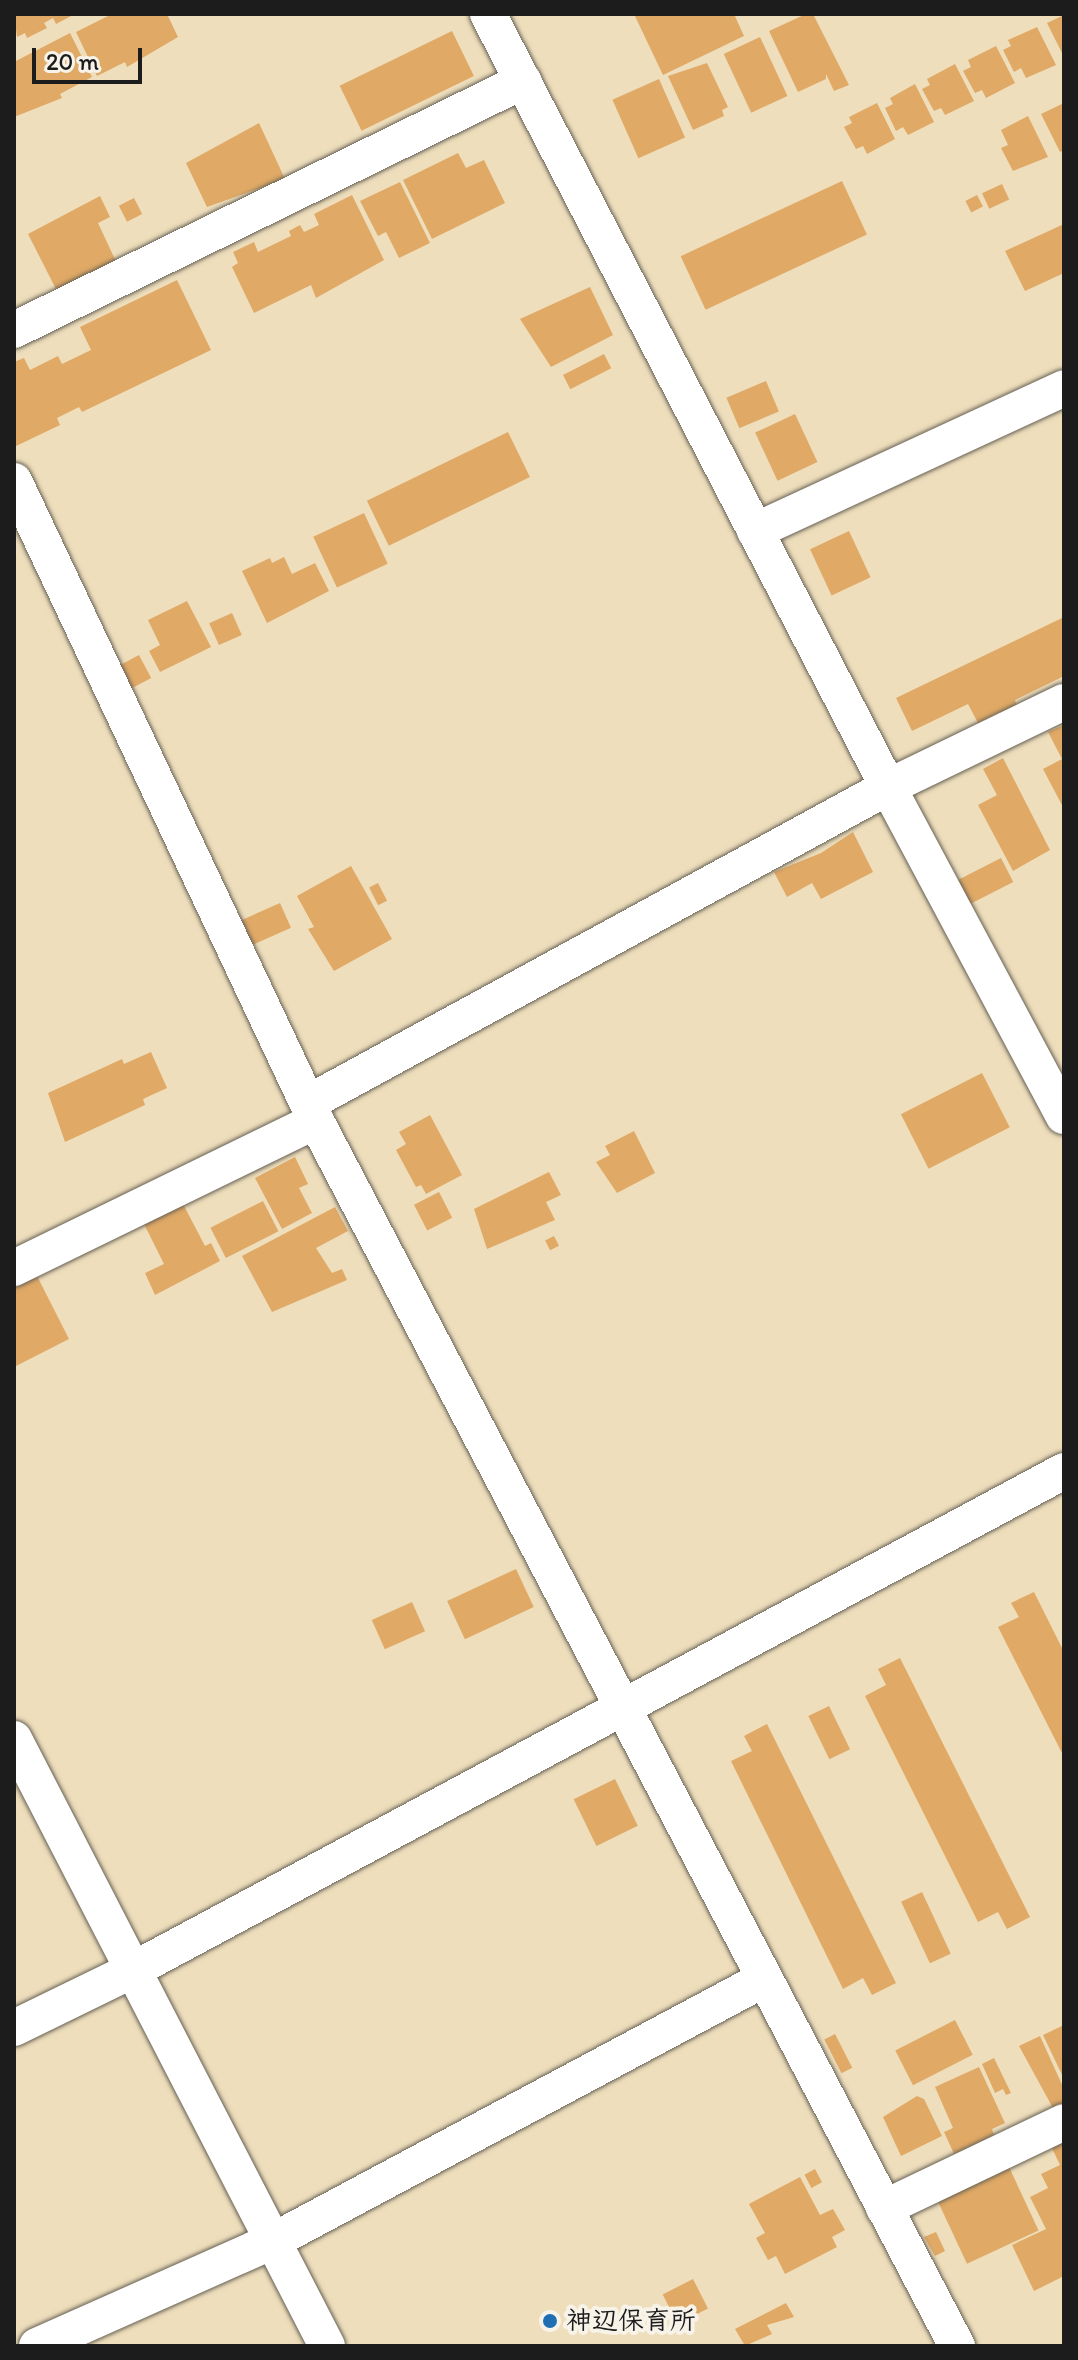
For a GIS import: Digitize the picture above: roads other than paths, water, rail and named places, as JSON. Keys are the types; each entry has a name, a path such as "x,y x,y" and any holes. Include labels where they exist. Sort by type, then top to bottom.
{"street":[{"path":"488,14 888,787 1064,1116"},
{"path":"14,330 523,81"},
{"path":"755,531 1064,388"},
{"path":"14,481 312,1112 957,2346"},
{"path":"14,1268 312,1112 888,787 1064,702"},
{"path":"14,2028 133,1970 1064,1471"},
{"path":"14,1739 327,2346"},
{"path":"37,2346 273,2241 764,1979"},
{"path":"884,2208 1064,2122"}],"place":[{"name":"神辺保育所","path":"550,2321"}]}
